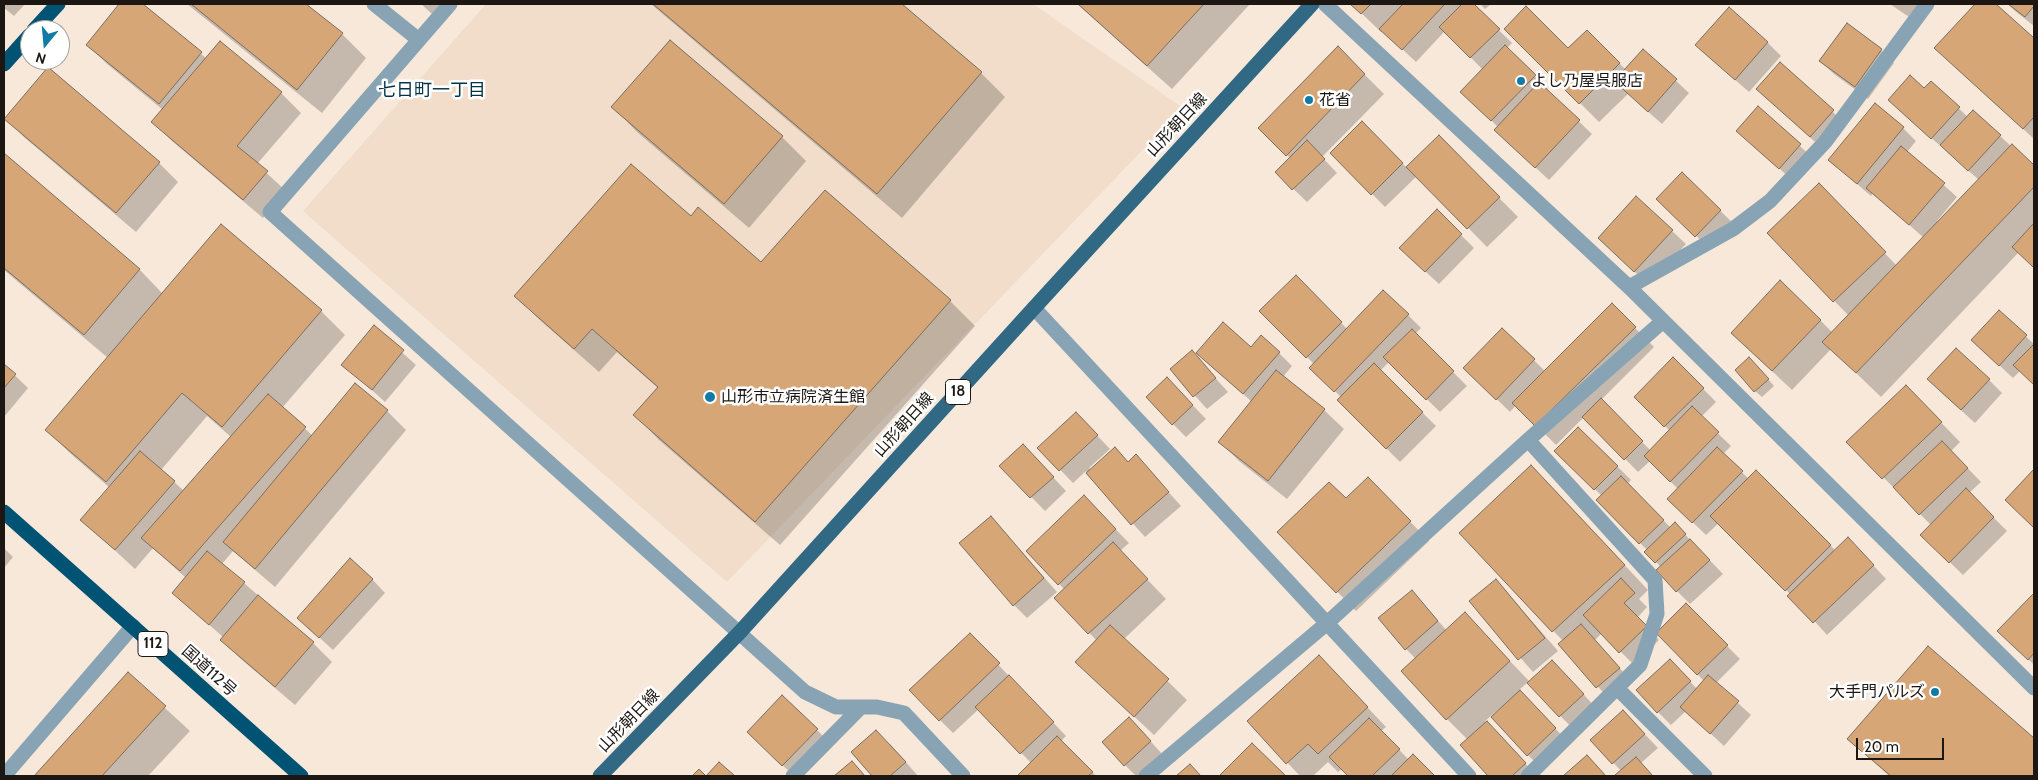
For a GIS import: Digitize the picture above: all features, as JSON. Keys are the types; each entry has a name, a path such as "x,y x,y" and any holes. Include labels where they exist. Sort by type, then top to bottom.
{"highway":[{"path":"43,20 58,4"},
{"path":"4,64 20,46"},
{"name":"国道112号","path":"4,512 301,776"}],"main road":[{"name":"山形朝日線","path":"600,776 740,632 1312,4"}],"street":[{"path":"374,4 419,40"},
{"path":"450,4 270,212 805,692 836,707 877,707 904,713 963,776"},
{"path":"1325,4 1628,287 2034,688"},
{"path":"1628,287 1733,229 1770,201 1825,142 1927,4"},
{"path":"1034,308 1469,776"},
{"path":"1146,776 1326,624 1528,440 1663,321"},
{"path":"1528,440 1656,580 1657,614 1640,665 1528,776"},
{"path":"4,776 133,626"},
{"path":"1617,688 1705,776"},
{"path":"793,776 860,708"}],"shaded area":[{"name":"山形市立病院済生館","path":"486,4 1033,4 1183,108 727,582 303,211"}],"building":[{"path":"119,4 143,4 202,52 159,104 86,45"},
{"path":"191,4 306,4 343,33 297,90"},
{"path":"653,4 902,4 982,72 877,194"},
{"path":"1078,4 1204,4 1147,66"},
{"path":"1350,4 1371,4 1361,14"},
{"path":"1403,4 1445,4 1402,50 1379,29"},
{"path":"1462,4 1474,4 1500,29 1470,58 1439,27"},
{"path":"1975,4 1996,4 2034,38 2034,117 2023,129 1934,48"},
{"path":"2008,4 2034,4 2034,6 2025,17"},
{"path":"1526,6 1568,48 1587,30 1620,63 1579,104 1504,29"},
{"path":"1729,7 1768,42 1735,80 1695,45"},
{"path":"1847,23 1882,49 1855,87 1819,61"},
{"path":"670,40 783,136 724,204 611,107"},
{"path":"220,41 282,92 237,146 268,171 243,200 151,122"},
{"path":"1505,45 1536,75 1491,121 1460,92"},
{"path":"1338,46 1365,74 1286,156 1258,128"},
{"path":"1643,49 1677,79 1648,112 1614,81"},
{"path":"1780,62 1834,110 1810,137 1756,89"},
{"path":"45,70 52,70 160,162 116,213 4,119"},
{"path":"1910,75 1924,88 1931,81 1960,107 1931,139 1888,100"},
{"path":"1539,82 1580,120 1535,168 1494,130"},
{"path":"1875,103 1904,127 1857,184 1828,160"},
{"path":"1758,106 1801,144 1779,169 1736,131"},
{"path":"1973,110 2001,135 1968,171 1940,145"},
{"path":"1362,121 1403,163 1371,195 1330,153"},
{"path":"1439,135 1500,197 1467,229 1406,167"},
{"path":"1307,140 1325,159 1292,190 1275,172"},
{"path":"2012,144 2034,165 2034,187 1856,373 1822,342"},
{"path":"1901,146 1945,183 1909,225 1866,188"},
{"path":"4,153 140,269 84,335 4,268"},
{"path":"631,164 691,216 698,207 761,262 825,190 951,300 755,522 633,415 658,387 592,329 574,349 514,296"},
{"path":"1682,172 1721,210 1695,237 1656,199"},
{"path":"1819,183 1886,252 1833,302 1767,233"},
{"path":"1636,196 1673,230 1634,272 1598,238"},
{"path":"1437,209 1462,234 1425,272 1399,248"},
{"path":"2034,223 2034,265 2033,267 2012,247"},
{"path":"221,224 322,310 222,427 182,393 106,482 45,430"},
{"path":"1296,275 1342,322 1306,358 1259,311"},
{"path":"1780,280 1821,320 1772,371 1731,333"},
{"path":"1383,290 1409,314 1334,392 1309,368"},
{"path":"1612,303 1636,327 1535,426 1512,403"},
{"path":"1999,310 2027,335 1999,366 1971,340"},
{"path":"1223,322 1251,347 1261,335 1280,352 1243,394 1196,353"},
{"path":"374,325 404,350 372,390 341,365"},
{"path":"1502,328 1535,359 1496,400 1463,368"},
{"path":"1412,329 1454,371 1426,400 1383,357"},
{"path":"2034,344 2034,385 2013,365"},
{"path":"1956,348 1990,379 1961,410 1927,379"},
{"path":"1192,350 1216,378 1193,397 1170,369"},
{"path":"1673,357 1704,388 1664,427 1634,397"},
{"path":"1749,357 1769,379 1754,392 1735,370"},
{"path":"1374,363 1423,412 1386,449 1337,400"},
{"path":"4,364 16,374 4,388"},
{"path":"1276,370 1325,409 1268,481 1218,442"},
{"path":"1167,377 1193,405 1172,425 1146,397"},
{"path":"355,383 388,410 255,569 223,542"},
{"path":"1906,385 1942,422 1882,479 1846,442"},
{"path":"268,394 306,427 180,571 141,538"},
{"path":"1601,398 1643,441 1624,460 1582,417"},
{"path":"1692,406 1719,432 1670,482 1644,456"},
{"path":"1076,412 1098,435 1059,471 1037,448"},
{"path":"1578,427 1618,466 1594,490 1554,451"},
{"path":"1942,441 1968,468 1919,515 1893,487"},
{"path":"1023,444 1054,477 1030,498 999,466"},
{"path":"1115,447 1128,462 1136,454 1169,492 1131,525 1086,473"},
{"path":"1717,447 1743,471 1692,523 1667,499"},
{"path":"140,451 175,481 115,550 80,520"},
{"path":"1531,465 1625,565 1552,632 1459,533"},
{"path":"2034,469 2034,528 2005,500"},
{"path":"1756,470 1831,545 1785,591 1710,516"},
{"path":"1621,476 1664,520 1639,544 1596,500"},
{"path":"1368,477 1411,521 1336,593 1277,532 1329,482 1346,498"},
{"path":"1966,488 1994,517 1949,563 1920,535"},
{"path":"1084,495 1116,529 1058,585 1026,551"},
{"path":"991,516 1044,578 1013,606 959,543"},
{"path":"1675,522 1686,534 1655,563 1644,552"},
{"path":"1848,537 1874,565 1813,623 1787,596"},
{"path":"1690,539 1710,560 1676,592 1656,570"},
{"path":"1113,542 1148,579 1088,634 1054,598"},
{"path":"207,551 245,582 209,625 172,593"},
{"path":"350,558 373,579 319,638 297,618"},
{"path":"1621,578 1635,593 1624,603 1647,626 1619,653 1583,615"},
{"path":"1496,579 1545,638 1518,660 1469,601"},
{"path":"1412,590 1438,621 1405,650 1378,618"},
{"path":"2034,593 2034,653 2028,660 1997,631"},
{"path":"258,595 314,642 275,687 220,640"},
{"path":"1686,603 1728,645 1697,675 1656,633"},
{"path":"1465,612 1510,661 1446,720 1401,671"},
{"path":"1581,624 1620,668 1596,688 1558,644"},
{"path":"1110,625 1169,679 1134,717 1075,662"},
{"path":"970,633 1000,663 939,721 909,690"},
{"name":"大手門パルズ","path":"1928,646 2034,738 2034,776 1891,776 1847,739"},
{"path":"1319,655 1368,707 1318,754 1308,744 1286,764 1247,721"},
{"path":"1670,659 1691,681 1657,713 1636,690"},
{"path":"1552,660 1584,694 1559,717 1527,683"},
{"path":"128,672 166,706 102,776 34,776"},
{"path":"1009,675 1054,722 1020,754 975,707"},
{"path":"1708,675 1739,701 1710,734 1680,707"},
{"path":"1520,690 1556,728 1527,756 1491,717"},
{"path":"782,695 818,729 782,766 747,732"},
{"path":"1623,710 1645,734 1612,764 1590,740"},
{"path":"1129,717 1151,741 1124,766 1102,742"},
{"path":"1369,718 1400,749 1372,776 1348,776 1329,757"},
{"path":"1487,721 1526,763 1512,776 1488,776 1460,745"},
{"path":"876,730 906,762 890,776 872,776 851,752"},
{"path":"1057,736 1093,772 1088,776 1017,776"},
{"path":"1252,743 1286,776 1219,776"},
{"path":"1413,754 1435,776 1391,776"},
{"path":"1587,755 1606,776 1563,776"},
{"path":"1636,757 1653,776 1615,775"},
{"path":"852,761 865,776 834,776"},
{"path":"719,762 735,776 706,776"},
{"path":"1190,764 1201,776 1176,776"},
{"path":"699,769 706,776 692,776"}],"place":[{"name":"よし乃屋呉服店","path":"1521,81"},
{"name":"花省","path":"1309,100"},
{"name":"山形市立病院済生館","path":"710,397"},
{"name":"大手門パルズ","path":"1935,692"}],"district":[{"name":"七日町一丁目","path":"432,91"}]}
